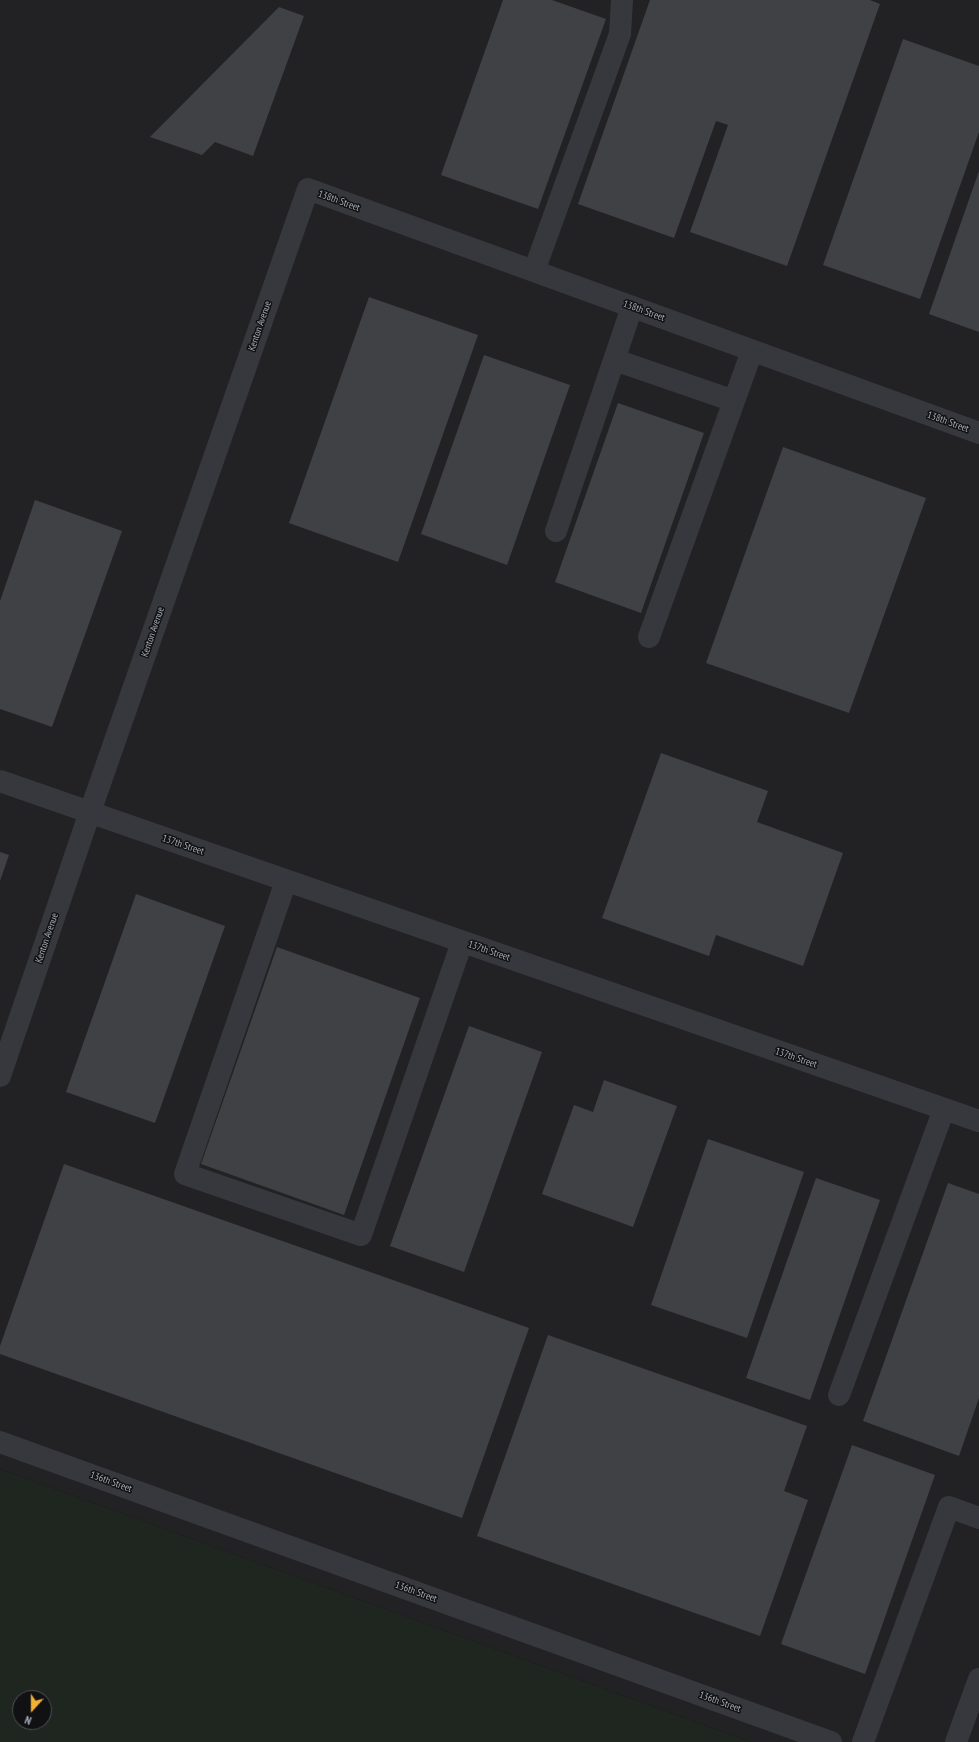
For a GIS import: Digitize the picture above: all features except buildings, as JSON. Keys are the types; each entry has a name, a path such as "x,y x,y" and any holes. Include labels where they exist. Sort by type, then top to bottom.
{"street":[{"path":"534,271 620,34 622,0"},
{"name":"138th Street","path":"308,189 979,433"},
{"name":"Kenton Avenue","path":"0,1076 90,812 308,189"},
{"path":"556,531 632,307"},
{"path":"649,637 752,351"},
{"path":"615,360 734,401"},
{"name":"137th Street","path":"0,781 979,1121"},
{"path":"286,881 185,1174 361,1235 462,942"},
{"path":"839,1395 944,1109"},
{"name":"136th Street","path":"0,1442 831,1742"},
{"path":"863,1742 949,1507 979,1518"},
{"path":"956,1742 979,1679"}],"shaded area":[{"path":"0,0 979,0 979,1742 751,1742 0,1469"},
{"path":"0,1469 751,1742 0,1742"}]}
